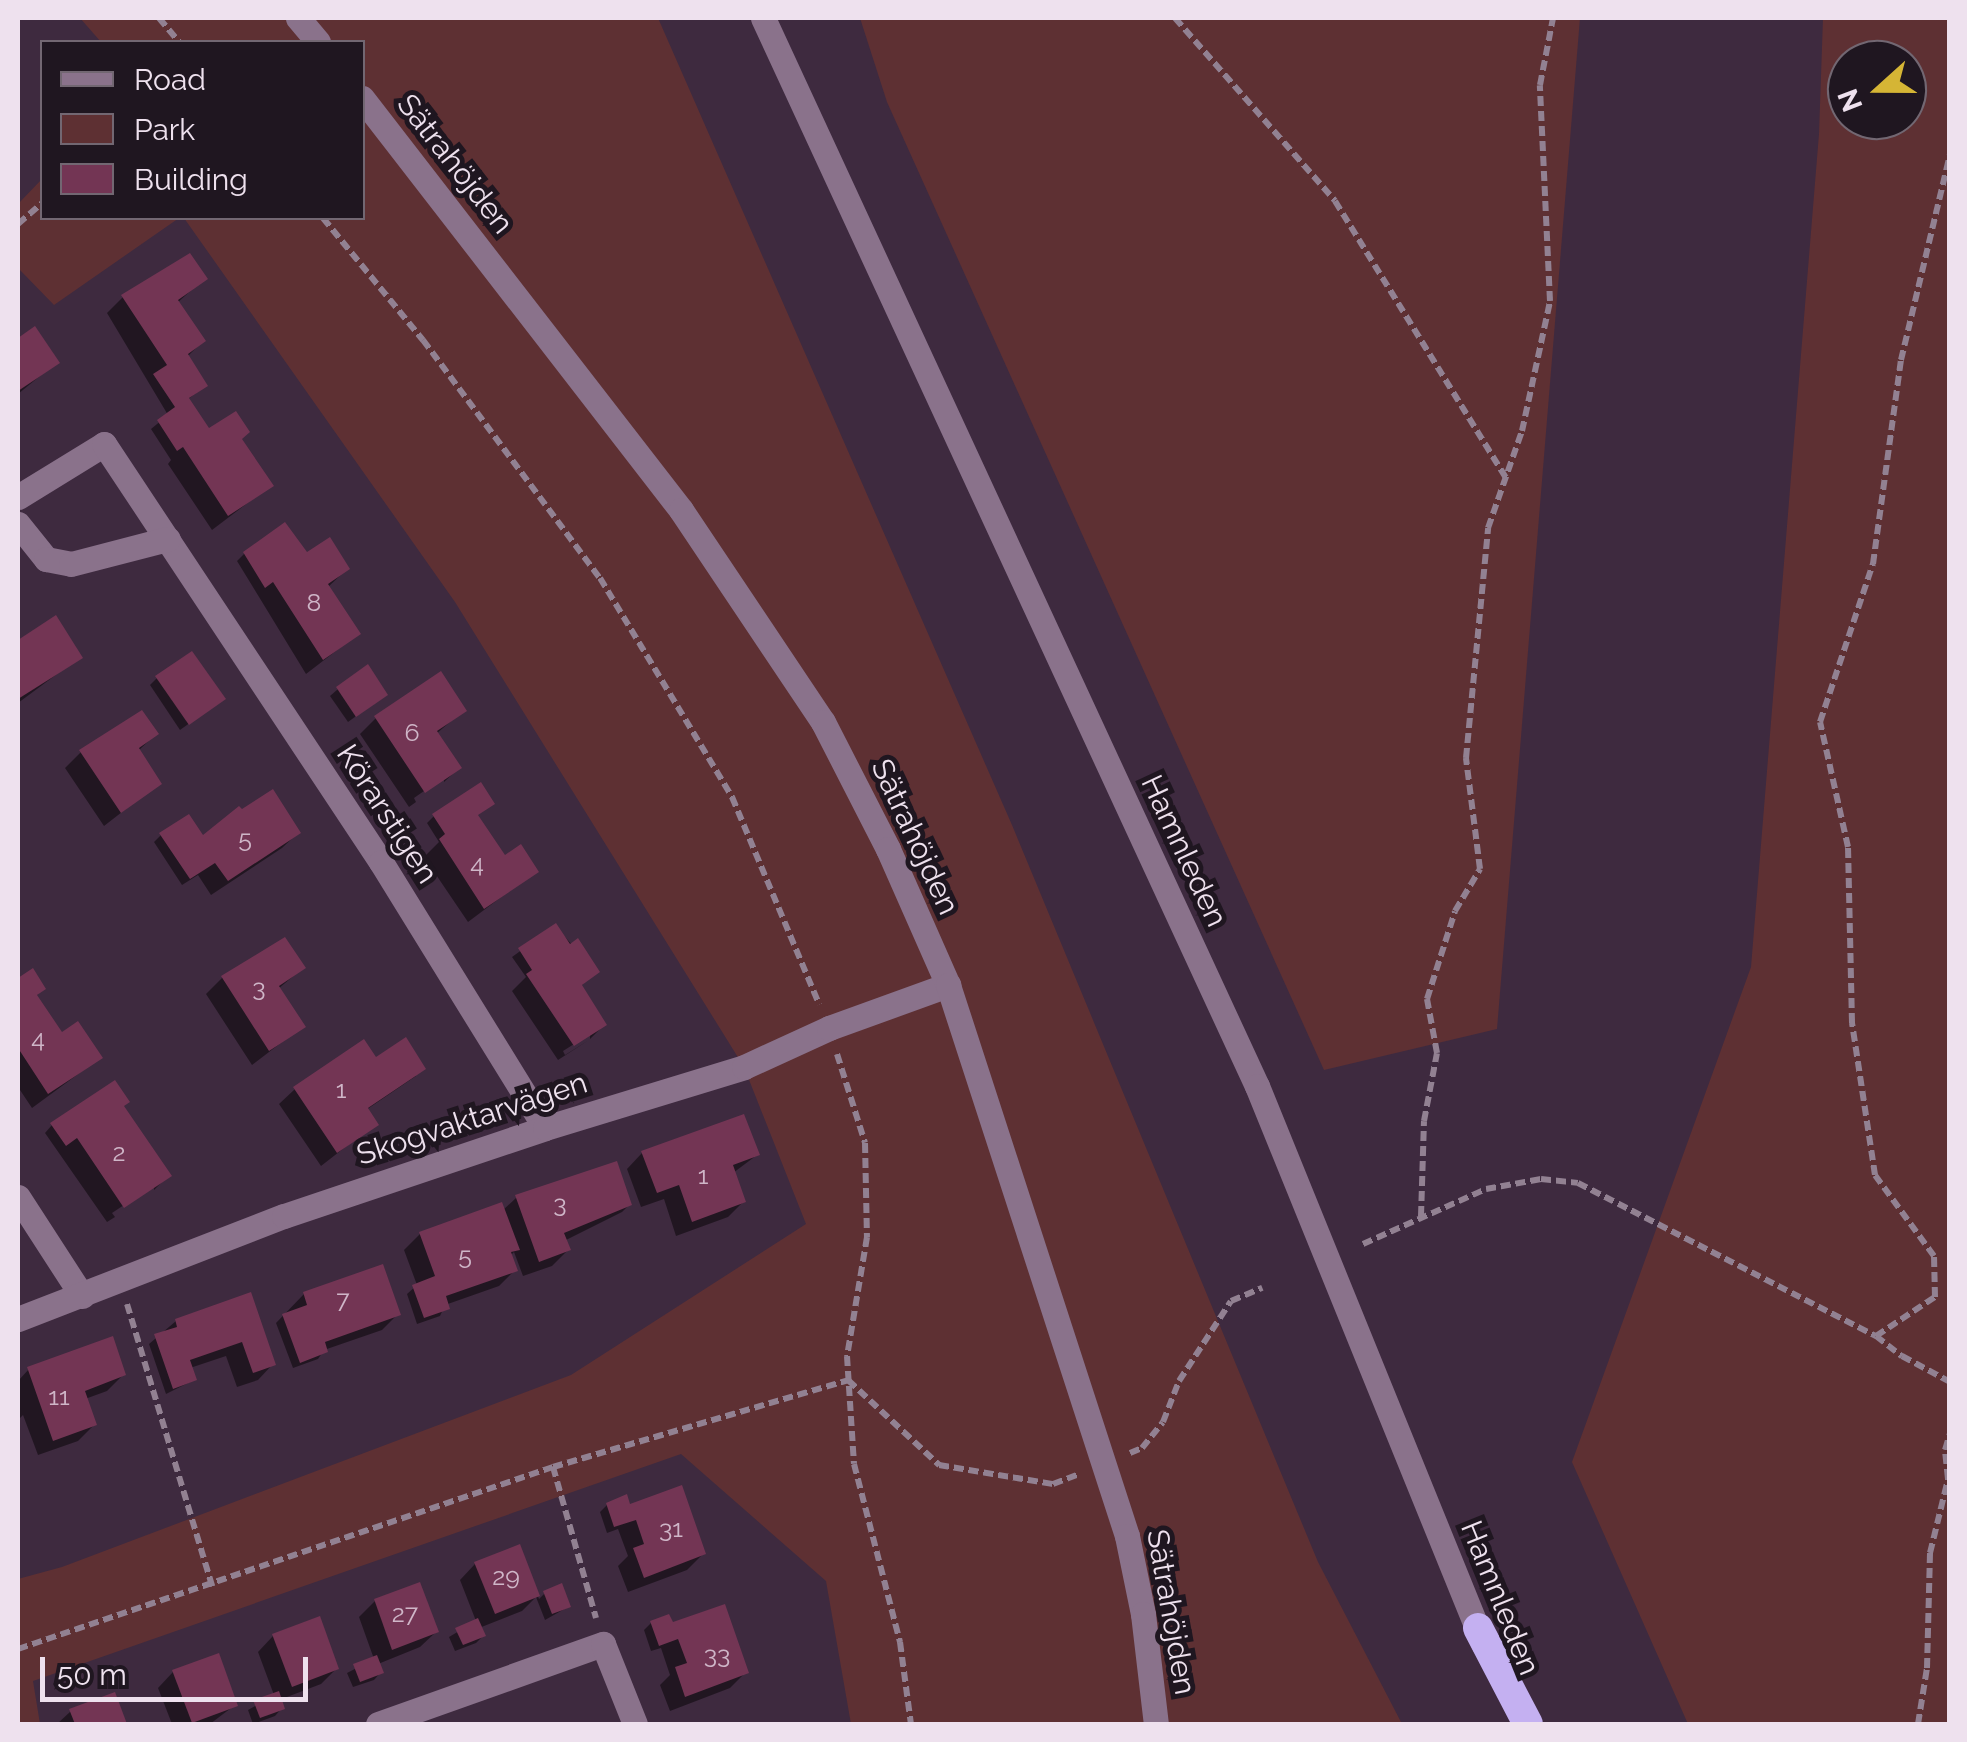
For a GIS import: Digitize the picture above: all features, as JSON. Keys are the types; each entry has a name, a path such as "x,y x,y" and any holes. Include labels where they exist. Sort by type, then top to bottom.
{"highway":[{"path":"1478,1628 1528,1724"}],"street":[{"path":"298,18 316,40"},
{"name":"Hamnleden","path":"763,18 1257,1086 1515,1724"},
{"path":"783,18 826,150"},
{"name":"Sätrahöjden","path":"365,102 681,510 823,722 888,848 948,985 1127,1536 1143,1614 1156,1724"},
{"name":"Körarstigen","path":"18,498 104,444 381,862 545,1128"},
{"path":"18,524 46,559 71,564 168,540"},
{"name":"Skogvaktarvägen","path":"18,1319 284,1216 545,1128 744,1067 829,1028 948,985"},
{"path":"18,1196 82,1296"},
{"path":"378,1724 603,1644 636,1724"}],"path":[{"path":"159,18 177,40"},
{"path":"1175,18 1335,201 1506,478"},
{"path":"1421,1216 1424,1121 1437,1053 1427,999 1455,910 1480,870 1466,758 1488,528 1522,430 1550,301 1540,85 1553,18"},
{"path":"1876,1336 1935,1297 1934,1256 1876,1174 1852,1023 1848,847 1820,722 1873,564 1901,360 1950,155"},
{"path":"18,224 40,205"},
{"path":"325,220 424,340 600,578 732,797 790,926 829,1028 865,1143 867,1237 847,1356 854,1464 900,1642 911,1724"},
{"path":"1363,1244 1486,1189 1541,1179 1578,1183 1876,1336 1902,1356 1950,1382"},
{"path":"120,1281 212,1586"},
{"path":"848,1380 940,1466 1053,1484 1142,1448 1162,1422 1178,1381 1232,1301 1262,1288"},
{"path":"18,1649 553,1467 848,1380"},
{"path":"1918,1724 1927,1668 1930,1553 1948,1479 1945,1450 1950,1434"},
{"path":"553,1467 603,1644"}],"green space":[{"path":"80,18 658,18 1012,825 1318,1562 1402,1724 851,1724 826,1581 681,1454 33,1681 40,1724 18,1724 18,1579 62,1567 571,1375 806,1224 744,1067 455,602 185,220 365,220 365,40 99,40"},
{"path":"860,18 1580,18 1497,1029 1324,1070 887,102"},
{"path":"1823,18 1949,18 1949,1724 1688,1724 1572,1462 1751,967 1819,134"},
{"path":"40,181 40,220 176,220 54,305 18,268 18,204"}],"building":[{"path":"190,253 208,279 178,300 206,341 188,354 208,386 189,398 209,428 236,411 250,432 242,439 274,486 228,516 183,447 177,451 157,420 175,407 153,374 167,365 121,295"},
{"path":"35,326 60,363 18,391 18,338"},
{"path":"285,522 307,552 330,537 350,569 328,584 361,634 323,660 273,582 265,588 243,552"},
{"path":"56,615 83,658 18,699 18,640"},
{"path":"192,651 226,699 189,725 155,676"},
{"path":"368,664 388,695 356,717 336,687"},
{"path":"441,671 467,711 437,731 462,768 425,793 374,716"},
{"path":"142,710 159,734 139,748 162,784 121,813 79,750"},
{"path":"481,782 495,804 478,815 505,855 521,844 539,872 484,909 439,839 445,834 432,814"},
{"path":"273,789 301,833 228,881 215,863 190,879 159,833 189,814 203,835 239,806 242,809"},
{"path":"556,923 570,944 578,938 600,972 582,985 607,1025 574,1046 526,974 532,970 518,948"},
{"path":"285,937 306,968 279,986 306,1027 269,1051 221,976"},
{"path":"33,968 46,989 37,995 62,1032 78,1021 103,1058 48,1094 18,1048 18,978"},
{"path":"406,1037 426,1069 368,1108 379,1125 337,1153 293,1087 364,1039 376,1057"},
{"path":"115,1080 130,1102 124,1106 172,1176 124,1208 77,1138 66,1146 50,1123"},
{"path":"744,1114 760,1155 733,1165 746,1202 692,1222 679,1185 657,1193 641,1151"},
{"path":"617,1161 632,1205 564,1233 571,1250 539,1262 515,1195"},
{"path":"502,1202 520,1250 511,1252 518,1271 446,1296 450,1309 424,1318 412,1285 435,1276 419,1232"},
{"path":"383,1264 401,1315 325,1342 328,1352 300,1363 282,1314 307,1305 303,1292"},
{"path":"251,1292 276,1365 253,1373 242,1342 190,1360 197,1380 173,1389 154,1334 177,1327 175,1319"},
{"path":"113,1336 126,1375 85,1391 97,1425 53,1441 27,1367"},
{"path":"682,1485 706,1554 644,1578 633,1548 644,1544 636,1520 614,1527 606,1503 627,1494 630,1504"},
{"path":"520,1544 540,1596 495,1614 474,1562"},
{"path":"420,1582 439,1632 392,1650 374,1599"},
{"path":"562,1583 571,1607 552,1614 543,1591"},
{"path":"725,1604 749,1673 685,1697 675,1667 687,1663 678,1639 659,1646 650,1621 669,1614 673,1622"},
{"path":"320,1616 339,1669 292,1687 272,1634"},
{"path":"478,1618 486,1636 463,1645 455,1628"},
{"path":"219,1653 238,1706 192,1723 172,1670"},
{"path":"377,1655 384,1673 360,1682 353,1664"},
{"path":"279,1691 285,1709 260,1718 253,1700"},
{"path":"115,1692 127,1724 75,1724 69,1709"}]}
